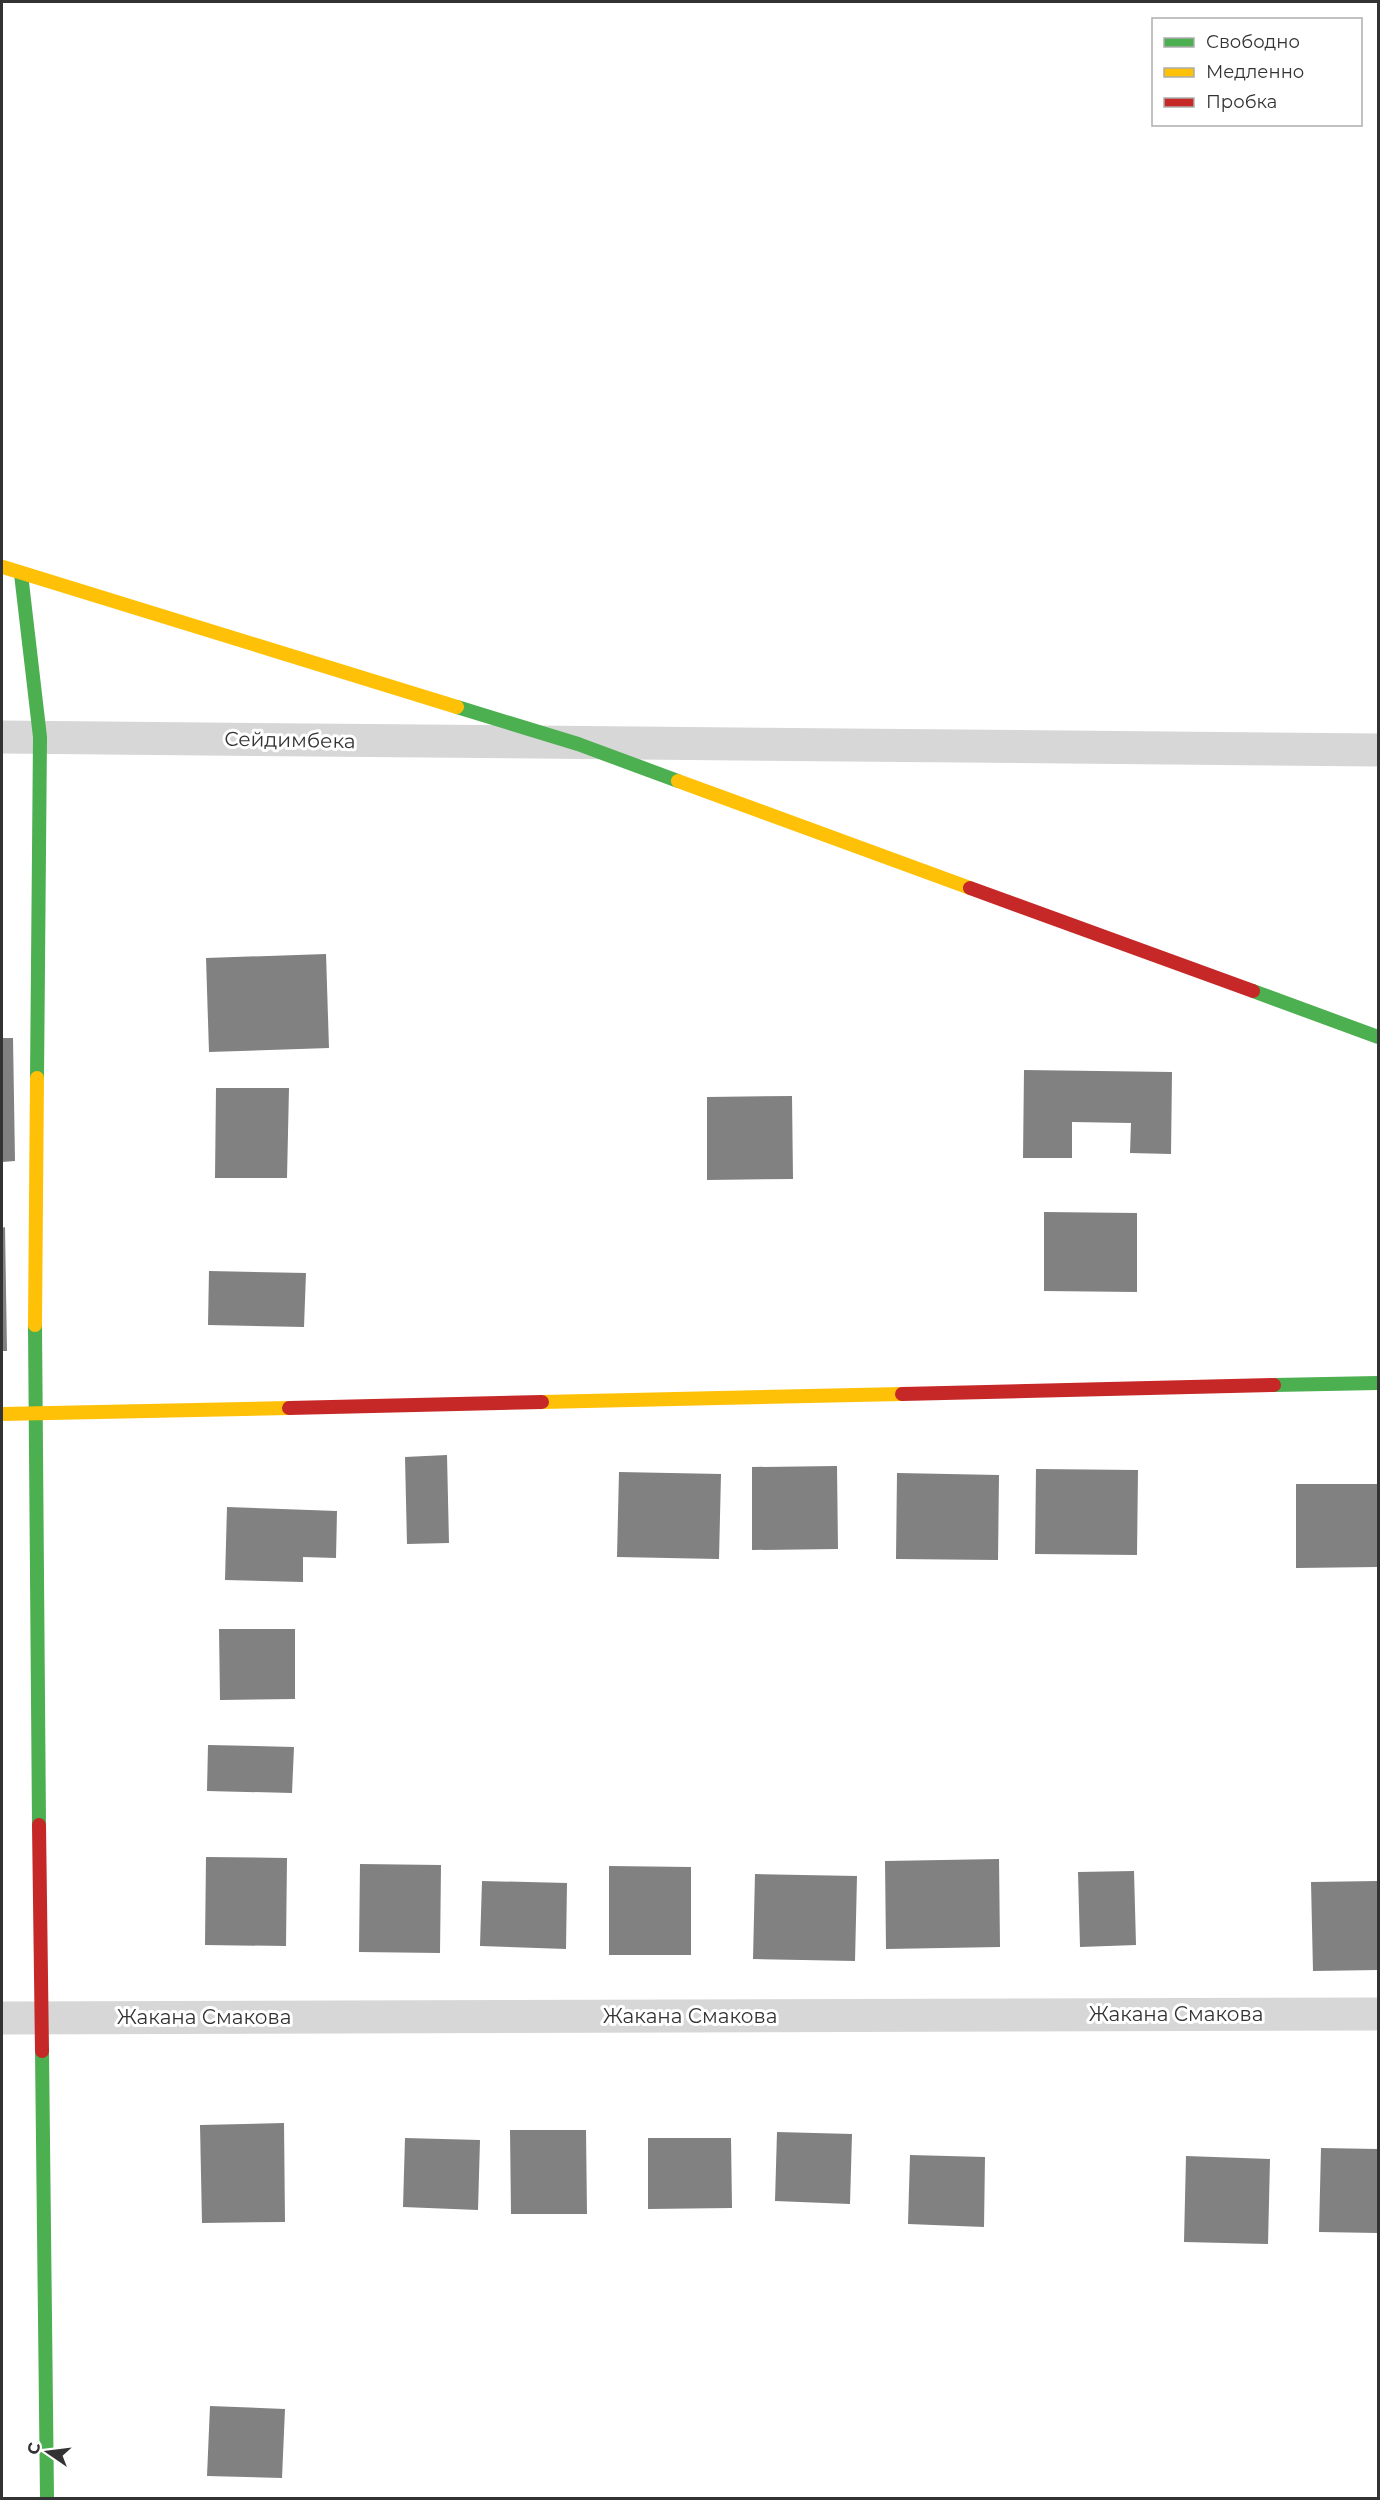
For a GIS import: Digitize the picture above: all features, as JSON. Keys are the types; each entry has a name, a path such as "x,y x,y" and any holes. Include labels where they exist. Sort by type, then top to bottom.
{"street":[{"path":"2,567 578,744 1378,1037"},
{"path":"21,574 40,737 34,1414 47,2499"},
{"name":"Сейдимбека","path":"2,737 1378,750"},
{"path":"2,1414 1378,1383"},
{"name":"Жакана Смакова","path":"2,2019 40,2017 1378,2014"}],"building":[{"path":"326,954 329,1048 209,1052 206,958"},
{"path":"2,1038 13,1038 15,1161 2,1162"},
{"path":"1024,1070 1172,1072 1171,1154 1130,1153 1131,1123 1072,1122 1072,1158 1023,1158"},
{"path":"216,1088 289,1088 287,1178 215,1178"},
{"path":"792,1096 793,1179 707,1180 707,1097"},
{"path":"1044,1212 1137,1213 1137,1292 1044,1291"},
{"path":"5,1227 7,1351 2,1351 2,1228"},
{"path":"209,1271 306,1273 304,1327 208,1325"},
{"path":"447,1455 449,1543 407,1544 405,1457"},
{"path":"837,1466 838,1549 752,1550 752,1467"},
{"path":"1036,1469 1138,1470 1137,1555 1035,1554"},
{"path":"619,1472 721,1474 719,1559 617,1557"},
{"path":"897,1473 999,1475 998,1560 896,1559"},
{"path":"1296,1484 1378,1484 1378,1567 1296,1568"},
{"path":"227,1507 337,1511 336,1558 303,1557 303,1582 225,1580"},
{"path":"219,1629 295,1629 295,1699 220,1700"},
{"path":"208,1745 294,1747 292,1793 207,1791"},
{"path":"206,1857 287,1858 286,1946 205,1945"},
{"path":"999,1859 1000,1947 886,1949 885,1861"},
{"path":"360,1864 441,1865 440,1953 359,1952"},
{"path":"609,1866 691,1867 691,1955 609,1955"},
{"path":"1134,1871 1136,1945 1080,1947 1078,1872"},
{"path":"755,1874 857,1876 855,1961 753,1959"},
{"path":"482,1881 567,1883 566,1949 480,1946"},
{"path":"1378,1881 1378,1970 1313,1971 1311,1882"},
{"path":"284,2123 285,2222 202,2223 200,2125"},
{"path":"510,2130 586,2130 587,2214 511,2214"},
{"path":"777,2132 852,2134 850,2204 775,2201"},
{"path":"405,2138 480,2140 478,2210 403,2207"},
{"path":"648,2138 731,2138 732,2208 648,2209"},
{"path":"1321,2148 1378,2149 1378,2233 1319,2232"},
{"path":"910,2155 985,2157 984,2227 908,2224"},
{"path":"1186,2156 1270,2159 1268,2244 1184,2242"},
{"path":"210,2406 285,2409 282,2478 207,2476"}],"traffic: fast":[{"path":"21,574 40,737 37,1078"},
{"path":"457,707 578,744 678,781"},
{"path":"1253,991 1378,1037"},
{"path":"35,1325 39,1825"},
{"path":"1274,1385 1378,1383"},
{"path":"42,2051 47,2498"}],"traffic: slow":[{"path":"3,567 457,707"},
{"path":"678,781 970,888"},
{"path":"35,1325 37,1078"},
{"path":"542,1402 902,1394"},
{"path":"2,1414 289,1408"}],"traffic: jam":[{"path":"970,888 1253,991"},
{"path":"902,1394 1274,1385"},
{"path":"289,1408 542,1402"},
{"path":"39,1825 42,2051"}]}
